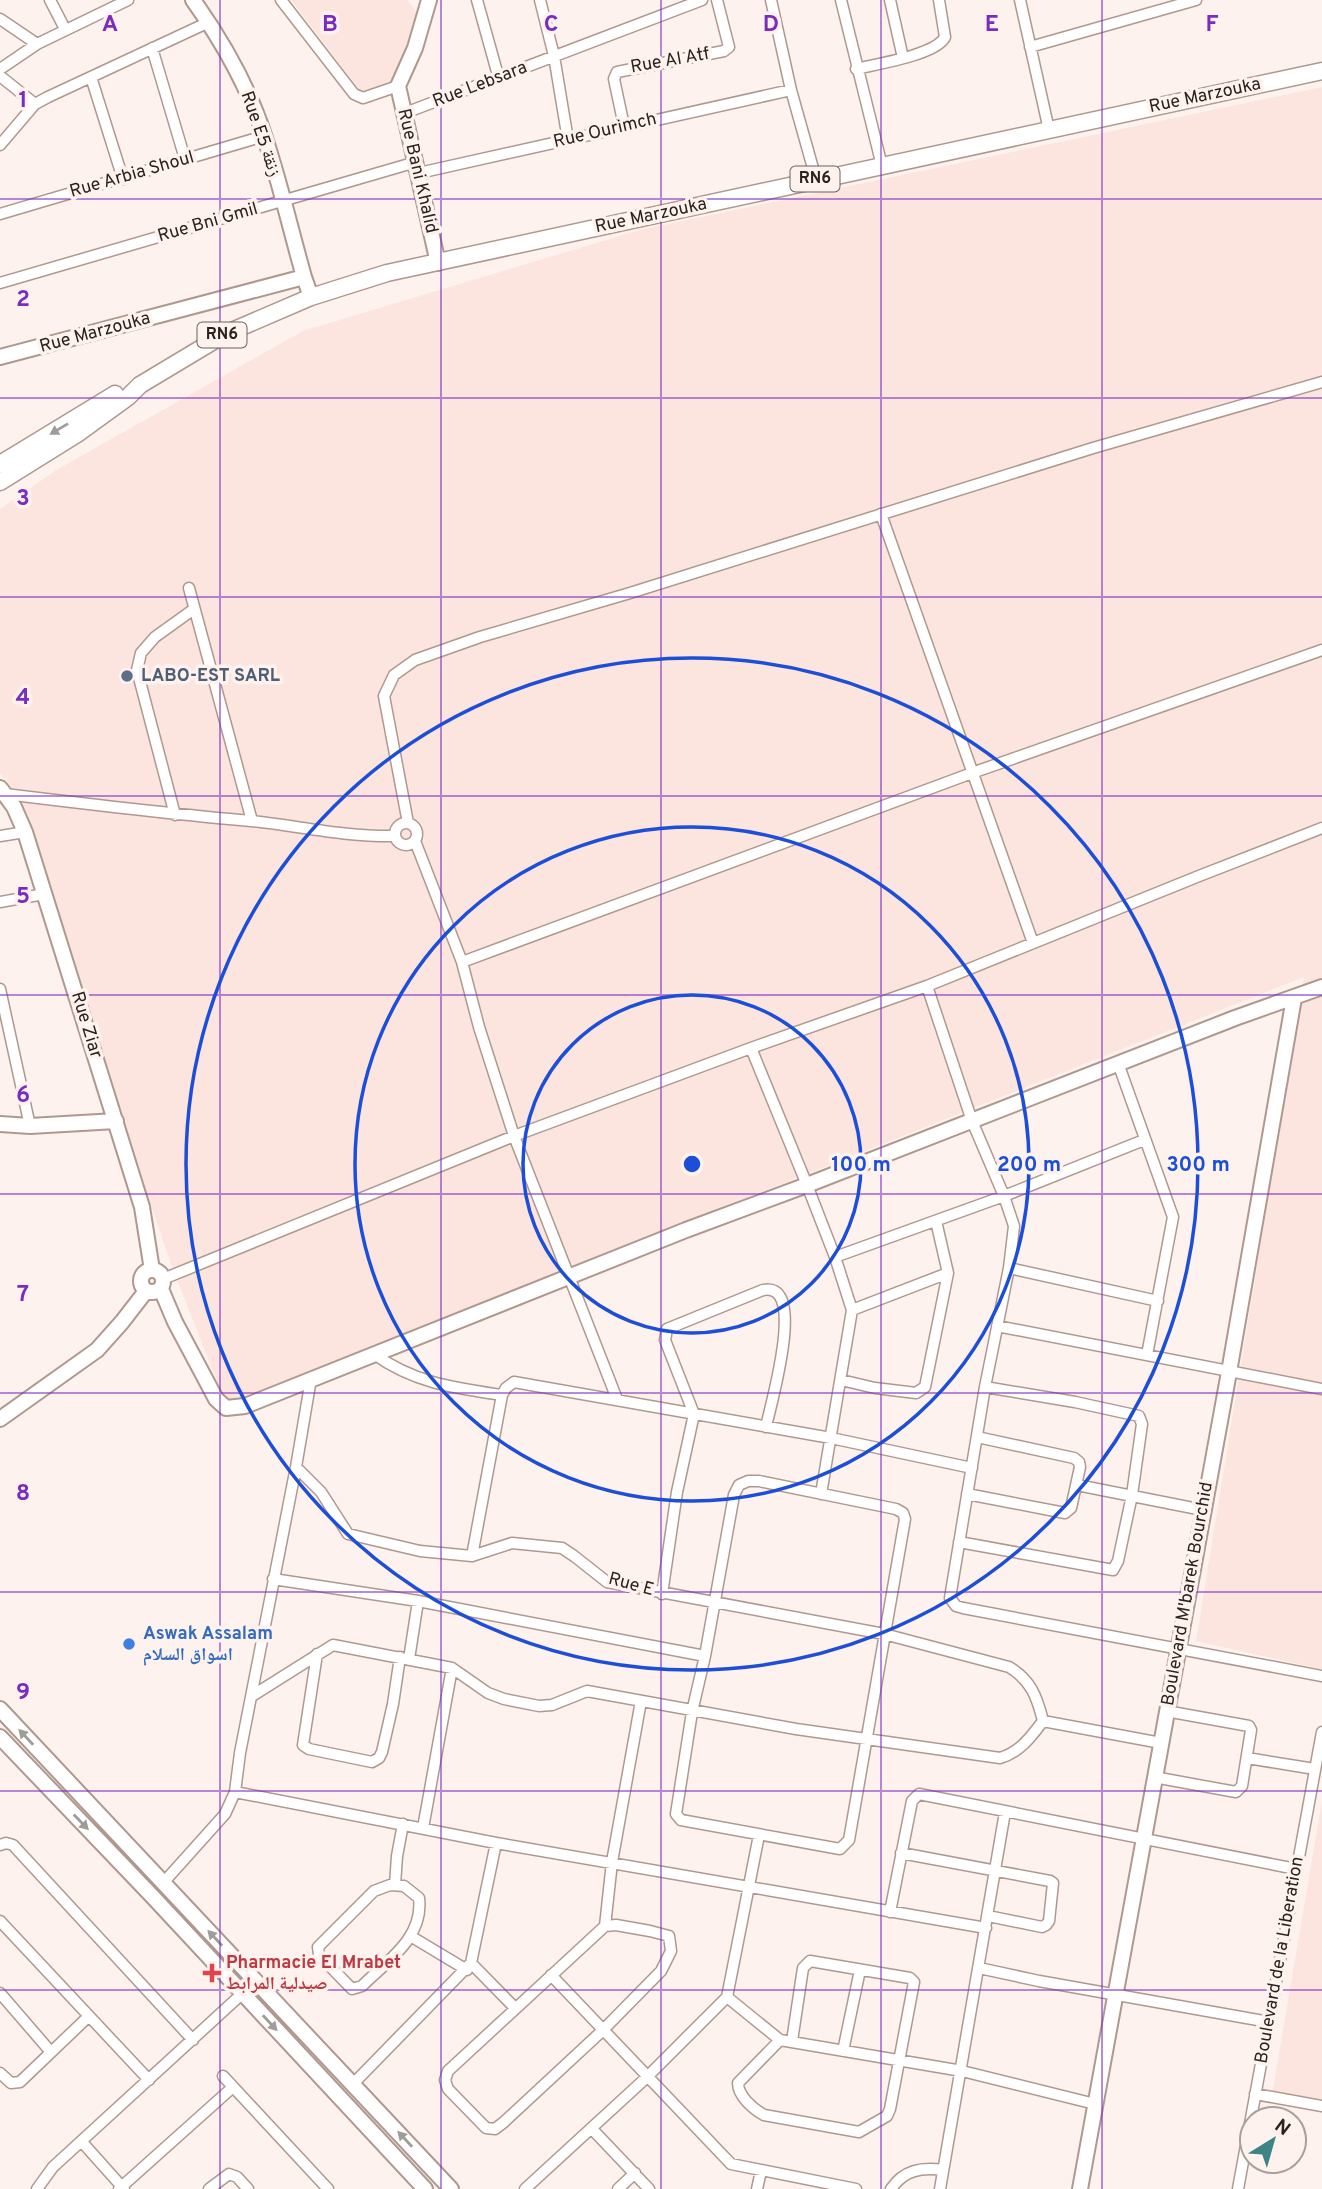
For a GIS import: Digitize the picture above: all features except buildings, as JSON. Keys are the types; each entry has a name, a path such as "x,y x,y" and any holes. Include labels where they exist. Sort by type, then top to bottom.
{"main road":[{"name":"Rue Marzouka","path":"311,297 387,273 1322,71"},
{"name":"RN6","path":"0,482 77,434 128,397 140,385 225,334 311,297"},
{"name":"RN6","path":"0,464 123,389 140,385"}],"street":[{"path":"50,0 65,29"},
{"path":"0,69 37,44 128,0"},
{"name":"Rue E5 زنقة","path":"193,0 233,64 264,136 304,277"},
{"path":"281,0 354,94 363,98 398,86"},
{"name":"Rue Bani Khalid","path":"429,0 415,48 398,86 438,263"},
{"path":"477,0 499,79"},
{"path":"540,0 554,56 568,140"},
{"name":"Rue Lebsara","path":"405,113 702,0"},
{"name":"Rue Al Atf","path":"624,126 615,75 621,70 727,49 729,42 718,0"},
{"path":"771,0 791,90 816,179"},
{"path":"841,0 882,166"},
{"path":"890,0 904,58"},
{"path":"856,69 904,58 936,46 945,37 939,0"},
{"path":"1020,0 1049,130"},
{"path":"1030,47 1156,5 1196,0"},
{"path":"0,19 37,44"},
{"path":"0,145 35,104 209,22"},
{"path":"152,48 185,159"},
{"path":"0,76 35,104"},
{"path":"91,77 123,179"},
{"name":"Rue Ourimch","path":"418,168 568,140 791,90"},
{"name":"Rue Arbia Shoul","path":"0,214 264,136"},
{"name":"Rue Bni Gmil","path":"0,283 283,201 418,168"},
{"path":"304,277 311,297"},
{"name":"Rue Marzouka","path":"0,357 304,277"},
{"path":"617,1399 514,1136 479,1027 462,962 415,841 417,832 408,823 384,704 389,682 401,668 415,660 480,637 630,593 1105,444 1322,382"},
{"path":"881,514 1033,943"},
{"path":"188,588 252,821"},
{"path":"175,816 137,670 141,653 155,637 194,609"},
{"path":"462,962 972,773 1322,650"},
{"path":"3,791 175,816 252,821 364,837 394,836 403,845 415,841"},
{"name":"Rue Ziar","path":"3,791 25,832 116,1121 145,1217 155,1282 211,1390 222,1406 230,1408 245,1406 311,1379"},
{"path":"394,836 399,825 408,823"},
{"path":"0,1419 97,1350 155,1282 514,1136 927,986 1322,828"},
{"path":"0,836 25,832"},
{"path":"0,902 44,894"},
{"path":"927,986 972,1121 1014,1226 1009,1268 985,1387 950,1595 956,1606 1322,1676"},
{"path":"164,1882 225,1814 235,1792 240,1753 311,1379 686,1230 1322,987"},
{"path":"0,993 30,1126"},
{"name":"Boulevard M'barek Bourchid","path":"1080,2189 1229,1372 1294,998"},
{"path":"751,1048 835,1257 852,1310 821,1494"},
{"path":"1118,1063 1173,1217 1147,1355"},
{"path":"0,1124 30,1126 116,1121"},
{"path":"835,1257 1004,1196 1144,1140"},
{"path":"841,1380 910,1393 916,1393 926,1385 948,1273 948,1262 936,1221"},
{"path":"1009,1268 1158,1301"},
{"path":"852,1310 948,1273"},
{"path":"662,1594 677,1492 694,1414 665,1340 666,1331 772,1289 779,1294 784,1305 785,1331 766,1427"},
{"path":"997,1326 1322,1389"},
{"path":"374,1354 407,1375 463,1389 502,1395"},
{"path":"472,1556 502,1395 508,1385 516,1382 831,1438 972,1468"},
{"path":"959,1542 1113,1570 1118,1564 1132,1495 1142,1424 1140,1418 1075,1402 985,1387"},
{"path":"967,1494 1065,1513 1071,1508 1077,1485 1080,1464 1074,1458 977,1437"},
{"name":"Rue E","path":"296,1467 321,1492 348,1534 419,1550 472,1556 512,1543 562,1548 607,1583 884,1634 1009,1667 1021,1674 1030,1685 1037,1698 1043,1721"},
{"path":"759,1480 821,1494 896,1509 904,1514 905,1521 849,1840 844,1847 835,1849 681,1820 676,1807 734,1495 739,1485 759,1480"},
{"path":"1077,1485 1203,1510"},
{"path":"273,1579 418,1601 705,1656"},
{"path":"317,1654 303,1745 309,1749 372,1762 379,1759 418,1601"},
{"path":"251,1696 333,1645 452,1668 488,1693 539,1706 552,1705 587,1691 692,1712 1000,1758 1011,1755 1022,1747 1043,1721 1161,1743"},
{"path":"423,1828 452,1668"},
{"path":"605,1926 627,1927 669,1936 672,1944 668,1959 661,1971 602,2031 504,2122 489,2130 448,2089 445,2077 448,2071 605,1926 612,1862 641,1701"},
{"path":"0,1710 451,2189"},
{"path":"1154,1777 1236,1792 1242,1786 1251,1730 1249,1726 1166,1711"},
{"name":"Boulevard de la Liberation","path":"1238,2189 1322,1732"},
{"path":"0,1737 425,2189"},
{"path":"1247,1758 1315,1769"},
{"path":"41,1780 54,1767"},
{"path":"235,1792 496,1843 986,1928"},
{"path":"890,1912 912,1801 916,1795 1296,1869"},
{"path":"940,2189 1005,1812"},
{"path":"395,1885 403,1824"},
{"path":"525,2189 646,2078 727,1997 759,1835"},
{"path":"353,2084 469,1967 496,1843"},
{"path":"0,1845 13,1845 193,2040"},
{"path":"901,1853 1052,1882 1054,1885 1049,1921 1042,1927 988,1916"},
{"path":"384,1886 404,1886 419,1898 421,1909 412,1937 356,1989 348,1986 339,1977 317,1950 320,1943 374,1891 384,1886"},
{"path":"0,1921 149,2080"},
{"path":"412,1937 469,1967 515,2008"},
{"path":"780,2040 738,2083 739,2092 764,2115 855,2132 862,2131 887,2116 914,1982 910,1978 810,1961 805,1963 792,2041"},
{"path":"979,1968 1269,2022"},
{"path":"843,2051 860,1970"},
{"path":"551,1975 646,2078 731,2164 856,2189"},
{"path":"37,2189 53,2167 256,1981"},
{"path":"0,1993 50,2051"},
{"path":"727,1997 780,2040 962,2071 1095,2104"},
{"path":"0,2073 11,2083 20,2082 89,2016"},
{"path":"223,2076 328,2189"},
{"path":"82,2142 121,2188 233,2087"},
{"path":"1255,2094 1322,2106"},
{"path":"592,2129 649,2189"},
{"path":"891,2189 897,2180 910,2172 924,2167 943,2170"},
{"path":"757,2189 761,2171"},
{"path":"618,2189 635,2173"},
{"path":"209,2189 229,2174 237,2177 248,2189"}],"shaded area":[{"path":"291,0 408,0 422,21 393,83 363,94"},
{"path":"1322,87 1322,1669 1196,1641 1304,977 226,1404 172,1267 7,780 0,773 0,509 58,469 303,331 640,230"},
{"path":"1322,1801 1322,2104 1272,2095"}],"place":[{"name":"LABO-EST SARL","path":"127,676"},
{"name":"Aswak Assalam اسواق السلام","path":"129,1644"},
{"name":"Pharmacie El Mrabet صيدلية المرابط","path":"212,1973"}]}
